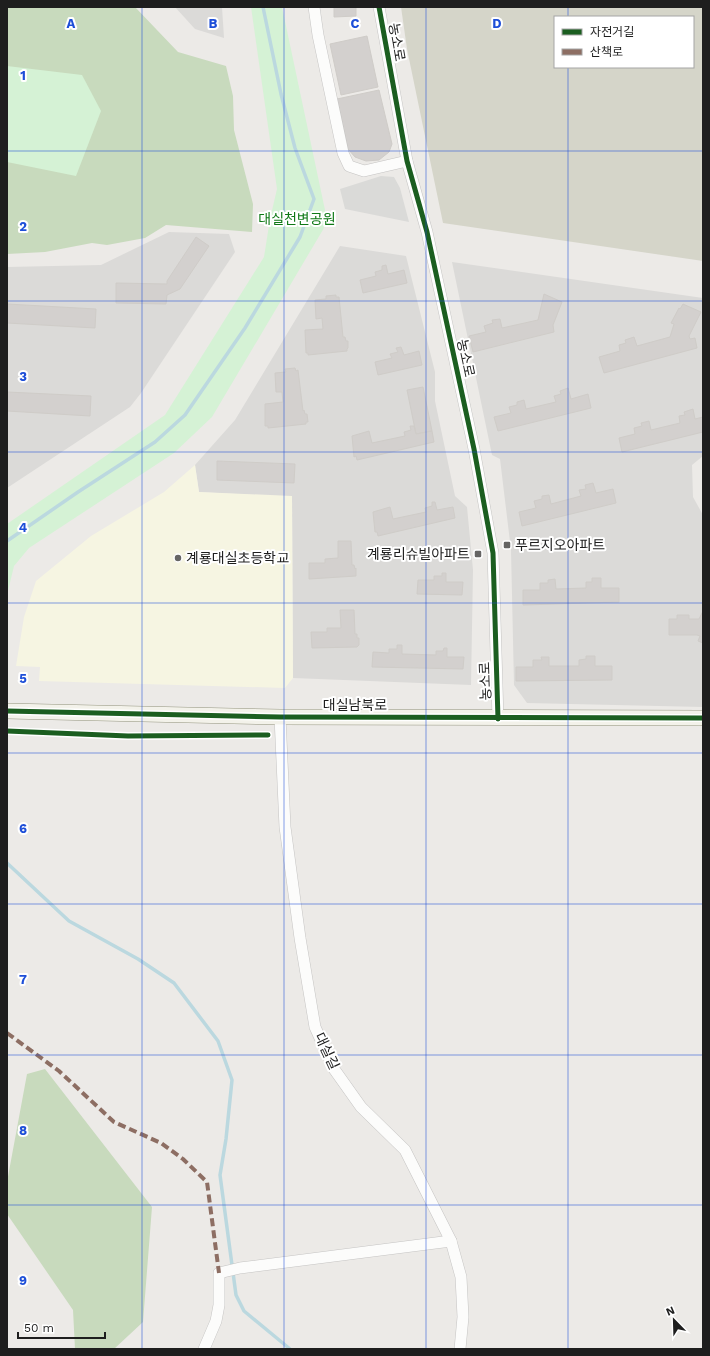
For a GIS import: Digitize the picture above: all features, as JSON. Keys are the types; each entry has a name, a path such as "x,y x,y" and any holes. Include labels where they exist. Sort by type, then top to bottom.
{"street":[{"path":"314,7 318,35 343,153 349,166 364,171 407,161"},
{"name":"농소로","path":"379,7 407,161 427,232 475,456 493,553 498,719"},
{"name":"대실남북로","path":"7,711 280,717 498,719 703,718"},
{"name":"대실길","path":"280,717 285,827 300,938 316,1027 334,1069 361,1107 405,1150 451,1241 461,1277 463,1317 460,1349"},
{"path":"204,1349 216,1321 219,1305 219,1273 238,1268 451,1241"}],"shaded area":[{"path":"175,7 222,7 224,38 195,29"},
{"path":"401,7 703,7 703,261 443,223 407,49"},
{"path":"381,176 394,177 400,188 409,222 345,209 340,189"},
{"path":"169,232 229,234 235,252 141,393 130,407 7,488 7,267 101,265"},
{"path":"340,246 406,256 435,372 435,401 455,496 467,507 473,570 471,685 293,678 292,497 199,492 195,465 235,420"},
{"path":"452,262 703,298 703,456 692,465 693,497 703,515 703,707 527,703 514,685 511,550 500,459 492,455"},
{"name":"계룡대실초등학교","path":"195,465 199,492 292,496 293,678 285,688 39,681 40,667 16,666 24,617 36,581 91,536 164,492"}],"green space":[{"path":"7,7 135,7 178,52 226,66 233,96 234,130 253,204 252,232 166,225 145,238 107,245 92,243 45,252 7,254"},
{"name":"대실천변공원","path":"251,7 282,7 325,210 324,228 212,417 174,453 29,548 14,566 7,595 7,524 165,415 264,257 270,219 277,189"},
{"path":"7,66 82,75 101,111 76,176 7,162"},
{"path":"45,1069 152,1207 143,1322 114,1349 75,1349 73,1310 7,1214 7,1182 27,1074"}],"building":[{"path":"334,7 356,7 356,16 334,17"},
{"path":"367,36 378,87 341,95 330,44"},
{"path":"379,90 392,144 389,152 379,160 366,161 355,157 348,149 337,99"},
{"path":"196,237 209,246 180,289 167,295 166,304 116,303 116,283 167,284 167,281"},
{"path":"386,265 388,274 404,270 407,283 363,293 360,280 376,276 375,272 382,270 382,266"},
{"path":"544,294 562,302 553,325 554,332 473,352 469,336 486,332 484,326 493,323 492,320 500,319 502,328 538,320"},
{"path":"336,295 336,297 339,297 343,337 345,337 346,341 348,341 347,351 308,355 308,353 306,353 305,330 323,329 322,318 316,319 315,300 326,299 326,296"},
{"path":"7,304 96,309 95,328 7,323"},
{"path":"683,304 701,312 689,336 690,339 695,338 697,348 604,373 599,357 620,351 619,345 626,343 625,340 634,337 637,346 670,337 674,324 671,323 679,308 680,309"},
{"path":"401,347 404,355 419,351 422,365 378,375 375,362 392,358 390,354 398,352 396,348"},
{"path":"295,368 296,371 298,370 303,411 304,410 305,414 307,414 308,422 306,422 306,424 268,428 268,426 265,426 265,404 283,402 282,392 276,392 275,373 286,372 285,369"},
{"path":"423,387 432,431 416,434 407,390"},
{"path":"568,388 571,399 588,394 591,408 498,431 494,417 511,413 509,407 517,405 517,402 524,400 526,409 556,402 554,396 561,394 560,391"},
{"path":"7,392 91,396 90,416 7,411"},
{"path":"693,409 695,419 703,417 703,432 622,452 619,438 635,434 634,428 642,426 641,423 649,421 651,430 680,423 679,416 685,415 684,412"},
{"path":"410,426 414,426 416,434 432,431 434,442 357,460 356,456 354,457 352,436 369,431 372,443 405,436 404,432 411,430"},
{"path":"217,461 295,464 294,483 217,480"},
{"path":"593,483 596,493 613,489 616,503 522,526 519,512 536,508 534,501 542,499 542,496 549,495 551,504 581,496 579,490 586,489 585,485"},
{"path":"432,502 435,502 437,510 453,507 455,518 378,536 377,532 375,532 373,512 390,507 393,519 426,512 425,508 432,506"},
{"path":"338,541 351,541 352,565 354,565 355,569 356,568 356,576 309,579 309,563 325,563 325,559 338,558"},
{"path":"442,573 446,573 446,582 463,582 462,595 417,594 418,580 434,580 434,576 442,576"},
{"path":"592,578 601,578 601,588 619,588 619,602 523,605 523,590 540,590 540,583 548,583 548,580 555,579 556,589 586,588 586,582 592,582"},
{"path":"340,610 354,610 355,634 357,634 357,638 359,638 359,645 357,647 312,648 311,632 327,632 327,628 341,628"},
{"path":"703,611 703,643 698,641 700,636 697,635 669,635 669,619 677,619 677,615 689,615 689,619 699,619"},
{"path":"397,645 402,645 402,654 436,655 436,651 443,651 444,648 447,648 447,657 464,657 463,669 372,667 373,652 389,653 389,649 397,649"},
{"path":"586,656 595,656 595,666 612,666 612,680 516,681 516,667 533,667 533,660 542,660 541,657 549,657 549,666 579,666 579,660 586,659"}],"waterway":[{"path":"7,541 78,492 155,442 185,415 245,328 300,237 314,199 295,148 281,94 263,7"},
{"path":"7,863 69,921 138,959 174,983 218,1041 232,1080 226,1139 220,1175 236,1295 244,1311 290,1349"}],"marked path":[{"path":"7,1033 59,1071 114,1122 161,1143 183,1159 207,1182 219,1273"}],"cycle path":[{"path":"379,7 407,161 427,232 474,449 493,553 498,719"},
{"path":"7,711 280,717 703,718"},
{"path":"7,731 128,736 268,735"}],"place":[{"name":"푸르지오아파트","path":"507,545"},
{"name":"계룡리슈빌아파트","path":"478,554"},
{"name":"계룡대실초등학교","path":"178,558"}]}
